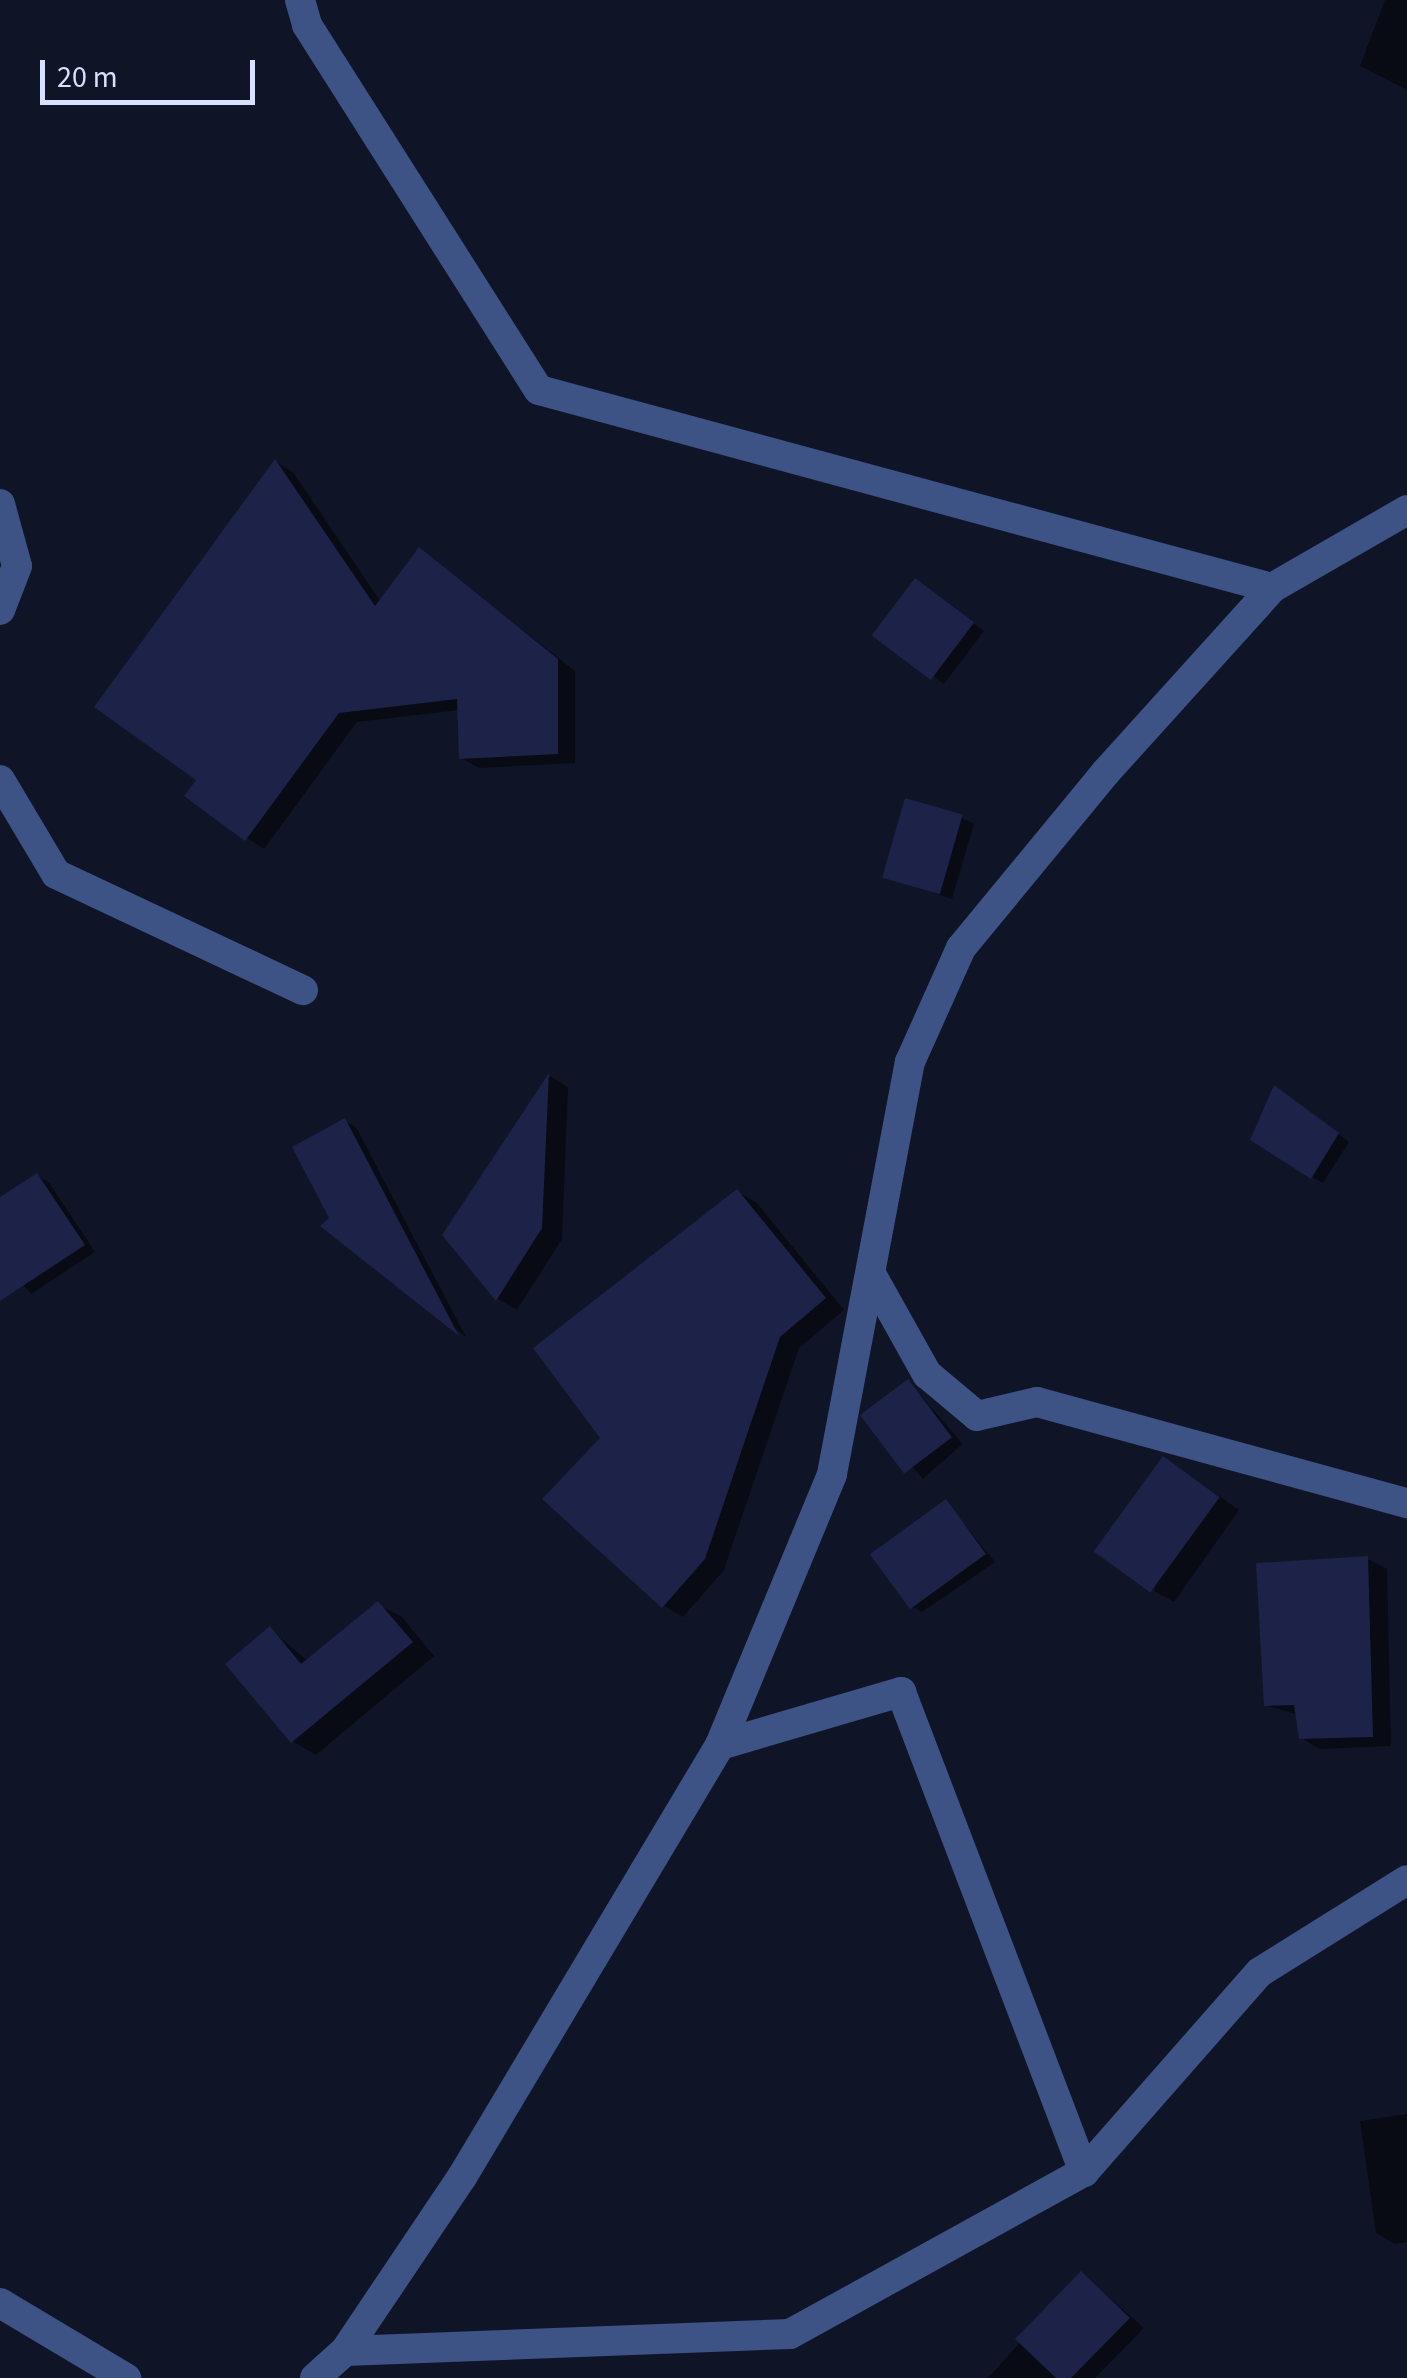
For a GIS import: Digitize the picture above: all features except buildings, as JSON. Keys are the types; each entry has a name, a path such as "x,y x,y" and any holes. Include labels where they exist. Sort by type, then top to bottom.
{"street":[{"path":"300,0 307,24 539,390 1272,588"},
{"path":"0,504 17,566 0,610"},
{"path":"315,2378 344,2352 462,2177 720,1745 832,1474 910,1062 961,948 1106,772 1272,588 1407,510"},
{"path":"0,780 56,874 304,990"},
{"path":"871,1274 927,1374 977,1416 1037,1402 1407,1503"},
{"path":"720,1745 901,1692 1084,2172"},
{"path":"344,2352 790,2334 1084,2172 1260,1972 1407,1880"},
{"path":"0,2304 126,2378"}]}
